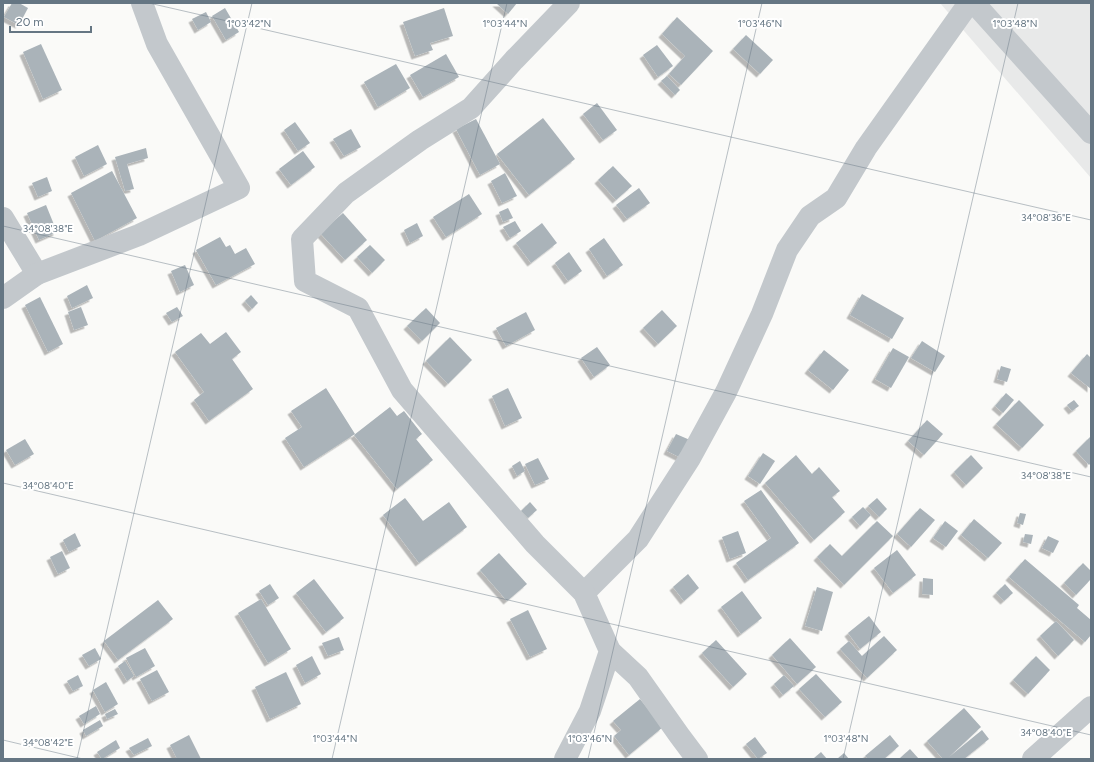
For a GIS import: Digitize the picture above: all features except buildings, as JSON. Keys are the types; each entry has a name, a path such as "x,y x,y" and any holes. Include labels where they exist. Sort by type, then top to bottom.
{"street":[{"path":"3,298 37,274 139,235 239,188 157,44 142,3"},
{"path":"569,3 514,60 471,108 420,140 346,193 302,239 305,281 358,308 402,390 535,544 584,593 610,651 638,677 697,759"},
{"path":"584,593 638,539 690,458 732,378 762,314 787,250 810,216 836,198 866,148 969,3"},
{"path":"974,3 1091,133"},
{"path":"3,218 37,274"},
{"path":"565,759 590,711 610,651"},
{"path":"1033,759 1091,707"}],"shaded area":[{"path":"940,3 1091,3 1091,178"}]}
